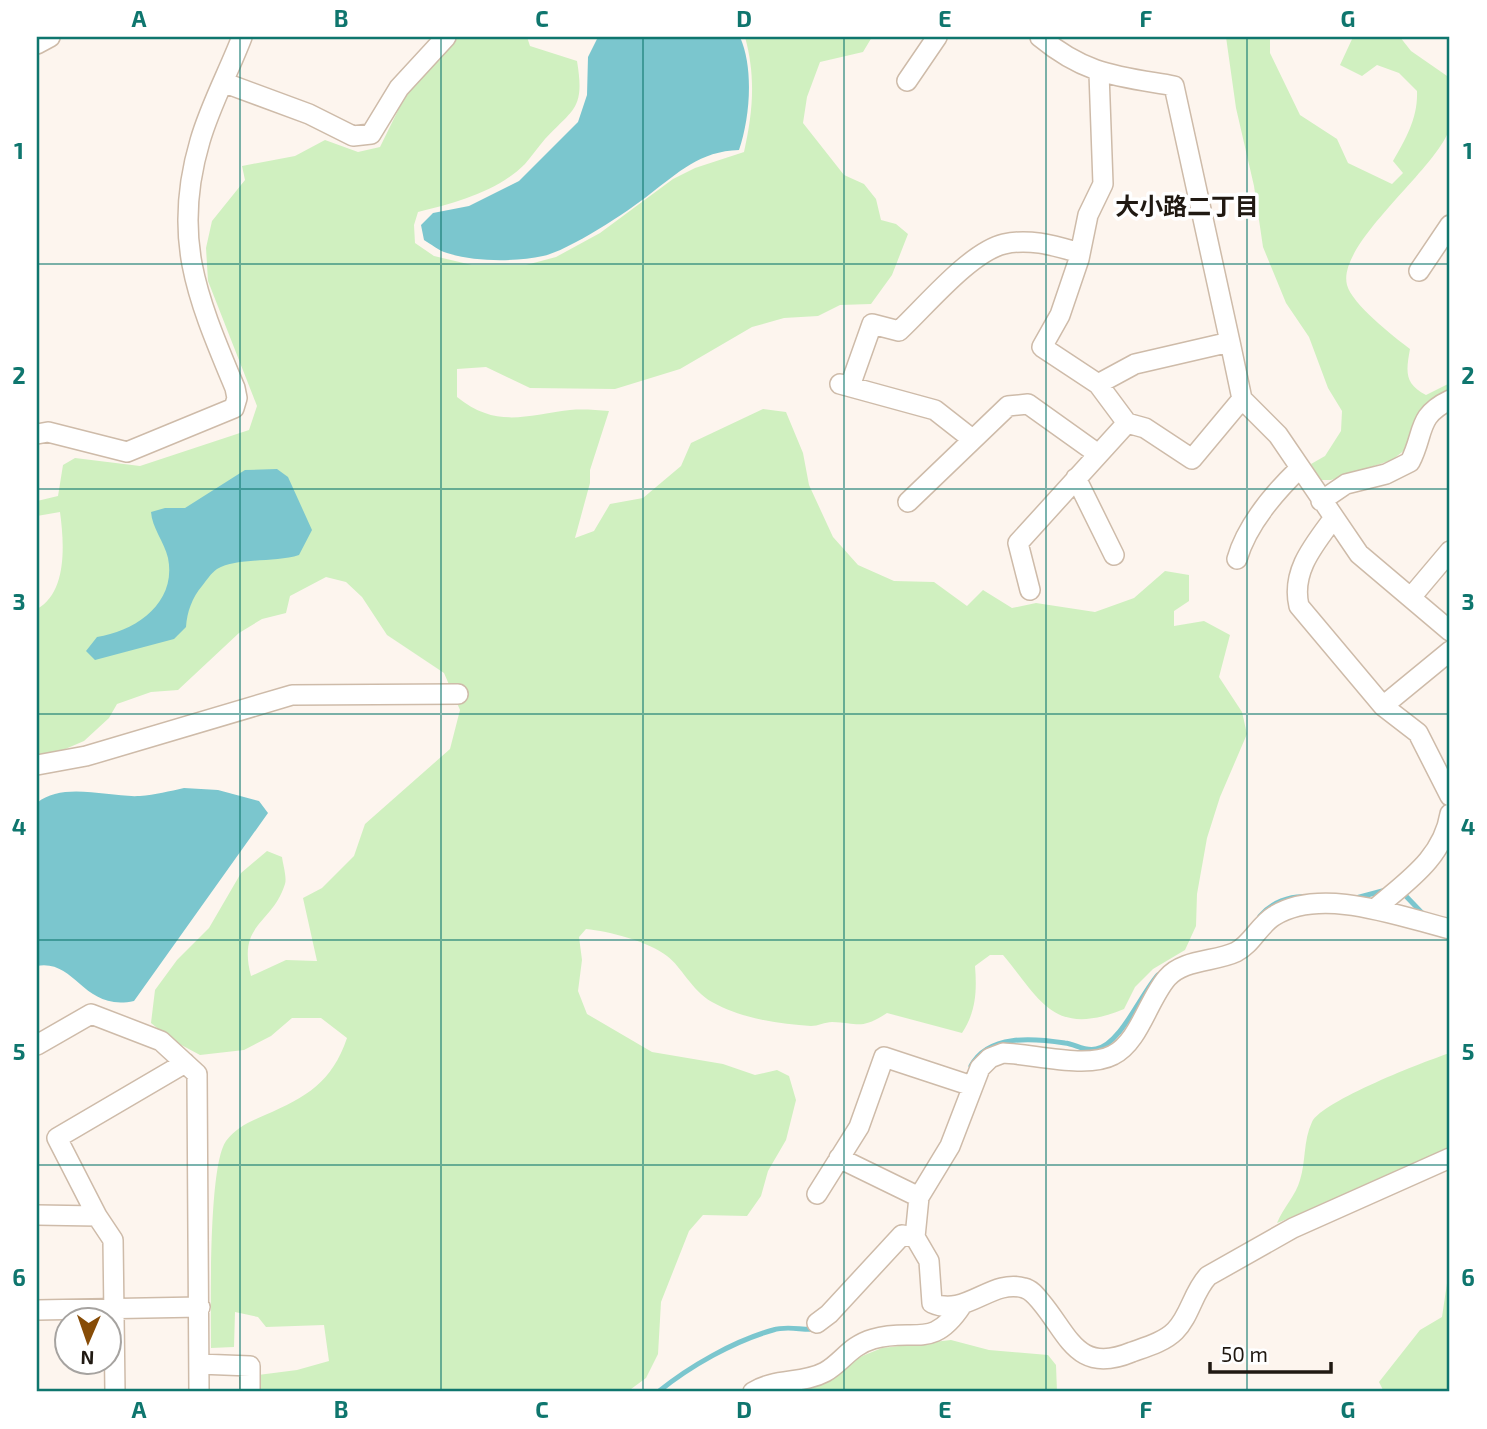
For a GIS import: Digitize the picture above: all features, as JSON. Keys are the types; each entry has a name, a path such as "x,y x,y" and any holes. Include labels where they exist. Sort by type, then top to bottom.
{"street":[{"path":"37,44 50,37"},
{"path":"37,435 48,432 127,452 234,408 237,398 235,388 200,304 187,231 187,204 200,139 242,37"},
{"path":"225,83 309,114 353,136 371,134 399,88 446,37"},
{"path":"907,80 937,37"},
{"path":"1040,37 1055,50 1099,74 1174,86 1242,399 1278,435 1359,554 1381,576 1412,596 1450,631"},
{"path":"1099,74 1102,184 1088,215 1080,253 1060,315 1042,347 1098,384 1127,423 1144,428 1192,459 1242,399"},
{"path":"1419,271 1450,225"},
{"path":"972,439 935,410 845,385 872,324 900,331 977,257 1003,244 1039,242 1080,253"},
{"path":"1098,384 1135,364 1230,342"},
{"path":"1321,501 1346,484 1386,474 1410,462 1424,419 1437,406 1450,400"},
{"path":"908,502 1008,406 1028,404 1098,454"},
{"path":"1030,590 1018,543 1127,423"},
{"path":"1237,559 1242,541 1254,522 1300,468"},
{"path":"1076,478 1114,555"},
{"path":"1333,519 1301,568 1296,591 1299,606 1383,706 1418,733 1449,789"},
{"path":"1412,596 1450,551"},
{"path":"1383,706 1450,651"},
{"path":"37,765 86,756 292,695 458,694"},
{"path":"1376,908 1425,867 1443,837 1450,814"},
{"path":"1450,929 1376,908 1300,906 1273,916 1247,946 1234,953 1181,968 1170,975 1154,994 1123,1049 1111,1056 1095,1061 1003,1053 990,1058 980,1069 972,1086 950,1146 919,1197 915,1237 929,1261 932,1303 941,1307 962,1305 998,1289 1023,1287 1031,1291 1054,1317 1073,1348 1091,1357 1119,1357 1157,1342 1176,1331 1197,1287 1208,1276 1293,1228 1450,1158"},
{"path":"37,1045 91,1014 160,1041 197,1073 199,1392"},
{"path":"817,1194 859,1126 884,1057 972,1086"},
{"path":"114,1306 113,1240 97,1216 57,1138 184,1063"},
{"path":"839,1158 919,1197"},
{"path":"37,1214 97,1216"},
{"path":"817,1323 830,1314 902,1234 915,1237"},
{"path":"753,1392 786,1380 826,1372 845,1352 872,1339 939,1332 950,1323 962,1305"},
{"path":"122,1308 200,1307"},
{"path":"199,1364 250,1366 250,1392"}],"green space":[{"path":"452,37 527,37 530,46 577,61 579,89 575,106 525,164 489,189 418,212 414,225 415,243 434,256 472,265 526,265 556,257 600,233 673,179 695,168 744,152 752,95 751,66 745,37 872,37 863,52 820,62 807,97 803,123 844,175 864,184 876,199 881,220 896,224 908,234 892,275 871,304 840,305 818,316 784,318 752,327 680,369 615,389 530,388 486,367 457,369 457,397 485,413 525,417 570,410 609,411 590,470 590,483 575,538 594,531 610,504 643,498 681,466 691,443 763,409 786,412 803,453 809,485 833,537 858,565 894,581 934,582 967,606 983,590 1012,608 1036,603 1095,612 1134,598 1165,571 1189,575 1189,601 1174,611 1174,626 1204,621 1230,635 1219,677 1242,712 1247,734 1220,797 1207,838 1197,894 1196,926 1185,950 1153,969 1135,987 1124,1009 1100,1017 1065,1017 1051,1010 1039,1000 1003,955 990,955 975,966 974,1001 962,1033 887,1013 865,1024 832,1022 811,1026 773,1022 747,1016 712,1002 698,991 672,961 650,946 606,932 586,929 579,937 582,960 578,991 587,1014 652,1052 723,1064 755,1075 777,1070 789,1076 796,1100 786,1140 768,1171 761,1196 747,1216 703,1215 689,1231 661,1302 658,1354 646,1378 627,1392 255,1392 258,1375 297,1370 329,1361 324,1325 266,1327 258,1317 235,1312 234,1347 211,1348 213,1208 220,1156 226,1141 239,1128 293,1102 326,1077 347,1038 321,1018 292,1018 271,1036 244,1050 200,1055 172,1040 151,1023 155,990 177,960 209,928 241,873 267,851 282,857 285,884 279,898 252,934 248,959 251,976 286,960 317,961 303,898 322,888 354,856 365,824 450,749 460,710 444,673 387,635 362,597 346,582 326,577 290,596 286,613 262,619 239,633 178,690 151,692 117,704 109,718 84,741 56,753 37,756 37,609 54,591 59,579 63,551 60,512 37,516 37,501 58,496 63,465 75,458 140,466 249,430 257,406 208,281 206,248 212,221 245,180 242,166 295,156 325,140 358,152 380,147 407,92"},
{"path":"1226,37 1270,37 1270,53 1300,115 1337,139 1348,163 1392,184 1403,173 1393,161 1413,119 1417,91 1399,73 1377,65 1362,76 1340,65 1353,37 1400,37 1411,51 1450,78 1451,121 1443,142 1357,248 1348,268 1347,285 1350,293 1365,310 1410,349 1408,376 1414,386 1426,395 1450,383 1450,392 1406,449 1392,460 1331,480 1320,480 1311,464 1325,456 1341,431 1342,411 1328,388 1309,337 1286,303 1263,247 1254,186 1236,108"},
{"path":"1450,1053 1450,1166 1352,1193 1277,1223 1298,1186 1309,1129 1320,1113 1353,1093"},
{"path":"1450,1263 1450,1392 1384,1392 1379,1382 1420,1330 1442,1317"},
{"path":"951,1340 989,1350 1048,1355 1056,1365 1057,1392 773,1392 882,1348"}],"water":[{"path":"598,37 740,37 747,63 749,93 746,123 739,150 713,154 690,164 598,230 554,253 508,260 470,258 444,252 424,240 421,225 433,213 469,206 519,181 578,122 587,95 588,57"},
{"path":"277,469 288,477 312,530 299,555 235,563 217,569 195,595 186,627 174,639 95,660 86,651 97,637 112,634 139,621 160,601 169,574 168,558 151,512 165,508 185,508 245,470"},
{"path":"184,788 218,790 259,801 268,813 134,1001 103,999 61,970 50,966 37,966 37,803 60,793 140,796"}],"waterway":[{"path":"1356,898 1386,890"},
{"path":"1402,892 1424,915"},
{"path":"1260,916 1281,901 1308,897"},
{"path":"971,1066 988,1048 1012,1041 1052,1041 1088,1049 1105,1045 1122,1029 1158,975"},
{"path":"658,1392 698,1364 758,1335 779,1329 816,1329"}],"district":[{"name":"大小路二丁目","path":"1187,205"}]}
